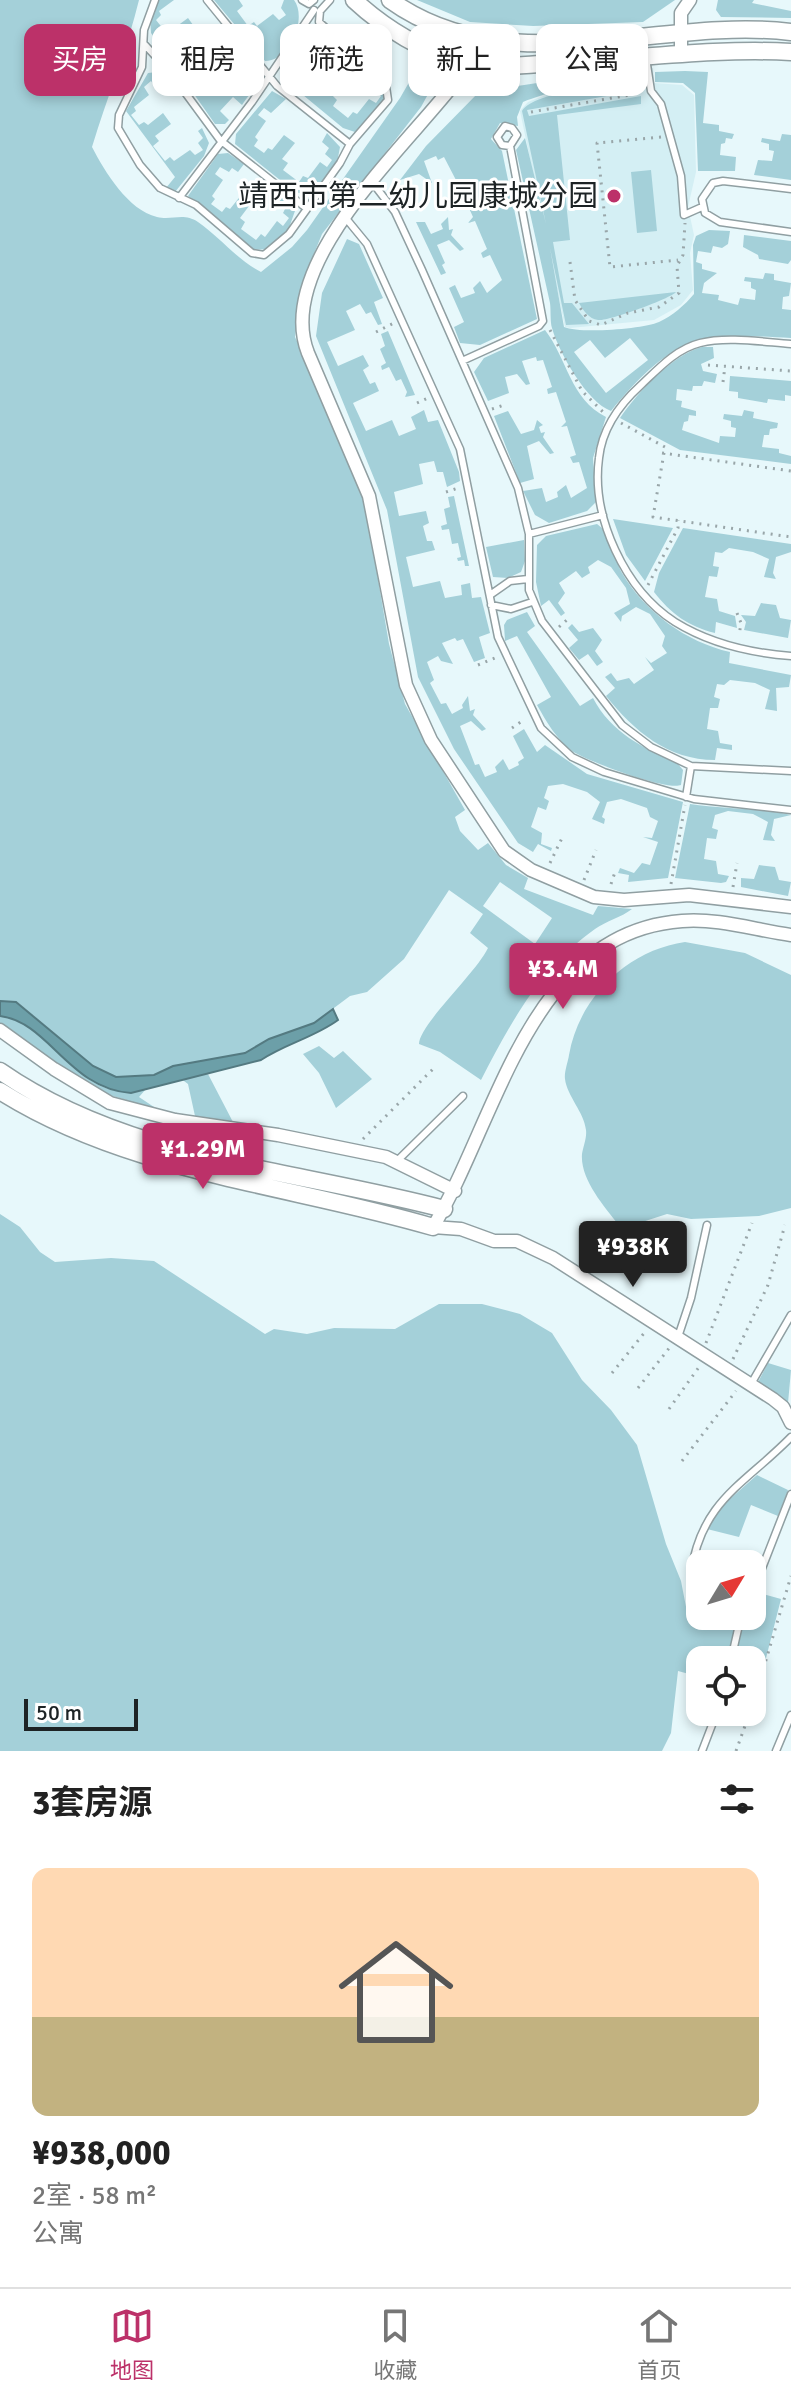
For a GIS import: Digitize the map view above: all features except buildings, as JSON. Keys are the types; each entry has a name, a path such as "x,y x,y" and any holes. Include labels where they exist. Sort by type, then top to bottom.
{"street":[{"path":"354,0 408,39"},
{"path":"390,0 430,24"},
{"path":"681,53 681,13 690,0"},
{"path":"520,42 714,30 791,32"},
{"path":"648,57 681,53 791,52"},
{"path":"445,96 344,216 313,274 302,335 369,496 406,685 431,740 476,812 515,862 594,897 634,900 689,895 791,907"},
{"path":"433,1227 455,1191 471,1148 532,1026 565,979 595,950 636,929 684,920 791,935"},
{"path":"0,1030 65,1077 110,1103 175,1120 398,1160 455,1191"},
{"path":"0,1071 26,1089 102,1124 164,1144 444,1209"},
{"path":"0,1091 41,1114 103,1140 219,1174 433,1227 461,1229 494,1241 517,1241 747,1382 790,1414"}],"lane":[{"path":"155,0 146,22 142,67 119,115 118,128 150,178 179,198 196,205 243,247 258,254 278,247 340,163 350,144 388,100 389,86 323,28 311,6"},
{"path":"207,0 269,77 350,144"},
{"path":"179,198 269,77 311,6 330,0"},
{"path":"145,45 220,140 306,208"},
{"path":"648,71 651,91 661,104 681,176 684,215 702,207"},
{"path":"462,361 543,321 510,146"},
{"path":"791,189 723,181 705,190 702,207 711,218 720,222 791,232"},
{"path":"372,182 395,212 518,488 529,534 528,579 532,602 551,633 622,725 651,747 691,766 791,771"},
{"path":"344,216 367,244 460,449 503,655 533,713 559,748 585,765 686,797 791,810"},
{"path":"791,344 708,341 687,348 636,390 613,417 599,457 603,515 626,570 643,592 673,620 704,637 737,647 791,656"},
{"path":"529,534 603,515"},
{"path":"490,595 510,581 528,579"},
{"path":"491,605 511,609 532,602"},
{"path":"686,797 691,766"},
{"path":"398,1160 463,1096"},
{"path":"677,1338 691,1298 707,1225"},
{"path":"747,1382 791,1315"},
{"path":"696,1550 698,1538 714,1507 791,1437"},
{"path":"766,1558 791,1494"},
{"path":"776,1751 791,1715"},
{"path":"702,1751 712,1726"}],"path":[{"path":"531,112 651,91"},
{"path":"669,136 597,143 610,267 678,260 683,255 684,215"},
{"path":"570,262 580,311 589,321 601,325 676,298 678,260"},
{"path":"376,332 400,320"},
{"path":"543,321 582,391 598,409 665,447 653,517 791,537"},
{"path":"708,365 791,371"},
{"path":"723,382 725,366"},
{"path":"662,453 791,471"},
{"path":"643,592 678,528 678,520"},
{"path":"737,613 741,623 737,647"},
{"path":"478,665 503,655"},
{"path":"512,728 533,713"},
{"path":"671,884 686,797"},
{"path":"549,866 562,838"},
{"path":"584,880 596,850"},
{"path":"733,891 737,863"},
{"path":"610,886 616,869"},
{"path":"358,1151 360,1143 434,1068"},
{"path":"669,1409 703,1355 752,1223"},
{"path":"727,1370 768,1285 785,1225"},
{"path":"612,1373 652,1322"},
{"path":"638,1388 677,1338"},
{"path":"682,1461 747,1382"},
{"path":"766,1660 791,1576"},
{"path":"736,1751 745,1726"}],"shaded area":[{"path":"0,0 139,0 133,24 24,24 24,96 109,96 92,147 127,198 136,207 157,217 193,219 261,272 292,247 307,230 408,84 408,96 427,96 322,234 303,281 295,337 338,431 366,508 389,644 405,704 465,810 455,817 460,831 478,850 488,843 506,865 528,878 524,889 593,915 598,906 632,909 595,929 558,961 516,1017 481,1080 440,1052 419,1044 428,1024 488,948 470,933 483,914 449,890 404,959 367,992 350,996 314,1023 219,1061 173,1066 154,1075 116,1077 93,1066 17,1002 0,1001","holes":["500,882 552,918 535,944 483,906"]},
{"path":"158,0 174,0 159,11 161,15 156,20 159,24 152,24 152,34 150,17"},
{"path":"214,0 239,0 243,6 237,11 247,24 234,24"},
{"path":"284,0 294,0 298,8 298,24 280,24 280,55 265,61 264,24 260,24 273,14 279,20 286,15 281,8"},
{"path":"417,0 675,0 643,22 533,26 470,22"},
{"path":"718,0 754,0 752,3 791,11 791,18 721,17 716,10"},
{"name":"靖西市第二幼儿园康城分园","path":"648,68 653,68 654,83 682,85 694,95 696,172 688,207 694,235 690,253 693,290 681,305 654,320 565,327 520,111 528,102 543,96 648,96"},
{"path":"655,72 708,72 703,123 719,125 719,131 734,134 732,139 726,138 725,143 721,144 720,155 736,157 735,171 698,171 695,93 683,83 655,82"},
{"path":"148,73 152,73 152,82 144,87 149,95 134,107 136,111 131,115 139,125 144,122 148,125 163,113 171,124 155,136 159,141 153,146 165,161 170,157 174,161 190,150 195,155 203,150 198,143 203,138 198,131 202,128 209,143 204,156 175,192 166,188 175,177 126,111"},
{"path":"536,83 536,96 542,96 523,102 517,117 518,126 500,123 491,139 502,151 537,319 480,345 460,343 454,327 464,322 449,288 455,285 461,298 475,293 473,288 480,281 487,293 502,280 490,255 483,258 481,253 487,249 475,221 468,223 473,217 460,188 453,191 451,187 457,182 444,157 438,160 436,156 424,161 432,183 419,174 400,180 426,146 475,96 520,96 520,86"},
{"path":"272,91 286,99 271,113 264,108 258,115 266,121 255,137 258,140 254,146 264,153 268,148 272,150 284,135 295,143 282,159 288,163 283,170 299,182 303,176 308,178 320,162 327,167 332,160 325,154 329,148 322,142 327,133 340,147 337,163 312,196 295,192 235,144 236,134"},
{"path":"195,96 248,96 242,105 233,97 220,111 229,120 225,124 215,124"},
{"path":"304,96 333,96 337,100 333,106 348,118 353,112 357,114 369,99 376,103 384,96 385,100 355,132 343,128"},
{"path":"607,96 527,110 529,116 641,96 641,104 557,115 570,240 553,242 564,303 572,303 589,324 566,325 550,248 564,327 612,330 651,325 664,320 694,294 693,245 696,236 709,230 730,231 728,244 722,248 713,246 711,253 698,251 696,262 702,264 702,269 717,273 704,283 702,293 719,295 718,300 738,305 740,298 755,300 756,290 751,288 751,282 744,281 745,277 763,279 765,273 774,274 774,280 791,283 789,296 783,297 782,309 791,310 791,338 732,336 689,344 652,368 611,411 593,398 567,363 551,325 550,303 516,150 525,138 546,224 522,111 542,98","holes":["630,338 648,360 606,393 574,352 590,340 605,358"]},
{"path":"782,134 791,135 791,180 754,175 758,160 772,161 774,151 769,150 769,144 761,142 762,138 780,141"},
{"path":"228,153 244,164 238,172 232,168 229,172 220,167 215,174 223,180 212,196 215,199 211,204 222,212 226,207 230,209 242,194 252,202 240,218 245,222 241,229 256,240 261,234 265,237 277,221 283,226 289,218 283,213 286,207 278,200 282,195 296,208 289,228 269,249 254,250 188,196 218,154"},
{"path":"651,170 657,231 637,233 631,172"},
{"path":"448,217 449,230 453,229 451,235 464,249 460,251 449,240 437,245 445,263 442,265 446,273 441,275 416,222 425,222 431,234 443,229 441,224"},
{"path":"744,235 791,241 791,260 788,264 759,259 758,255 743,247"},
{"path":"347,239 359,244 383,298 374,302 382,324 378,325 371,312 366,314 360,304 346,311 355,330 327,342 338,366 363,355 369,366 363,370 370,384 375,382 379,391 353,403 366,431 392,420 399,436 416,429 411,417 424,410 428,422 438,420 459,472 460,481 447,487 443,472 437,472 434,461 419,464 423,484 394,492 399,516 426,511 429,523 423,526 427,541 432,541 435,550 406,557 413,587 440,581 445,598 462,595 461,585 470,583 472,598 481,597 490,633 479,637 485,658 474,662 463,639 457,641 455,638 442,643 453,664 441,661 438,656 427,662 434,680 430,683 441,704 446,703 452,714 463,708 468,696 470,711 475,709 473,715 486,729 482,731 471,721 460,726 475,765 479,764 485,777 497,772 495,767 503,759 509,770 519,765 518,762 524,758 513,736 524,729 537,752 545,745 587,774 683,802 668,878 628,882 629,875 618,873 620,868 634,873 642,863 650,865 658,842 643,837 652,838 658,821 650,817 647,808 621,799 607,802 602,817 604,824 592,819 600,802 587,792 563,784 548,786 544,798 549,801 546,810 538,807 531,827 542,833 541,844 552,848 551,851 538,844 533,852 518,843 454,749 418,677 387,510 316,336 322,293"},
{"path":"676,292 603,320 592,318 579,303"},
{"path":"545,330 584,400 606,417 593,458 596,502 587,511 549,523 535,515 523,491 542,488 546,502 558,497 557,492 566,485 571,498 587,488 579,462 573,463 570,457 576,455 567,426 561,427 566,422 556,392 548,394 547,389 552,387 543,360 537,361 536,357 522,361 530,384 526,385 517,374 505,377 509,393 488,401 474,372 484,358"},
{"path":"388,331 415,395 405,397 407,392 401,379 396,381 389,367 382,370 381,366 386,363 380,349 385,346 381,334"},
{"path":"702,347 713,347 714,358 701,364 703,371 717,374 715,383 704,381 702,386 693,386 692,391 677,389 676,400 682,401 681,407 696,411 696,416 689,415 682,430 719,443 720,436 735,437 736,428 731,427 731,421 723,419 724,414 742,416 744,410 754,412 753,418 778,423 777,428 770,429 769,435 764,435 762,447 779,449 779,453 791,456 791,464 680,450 620,418 656,376 679,358"},
{"path":"730,376 791,381 791,396 785,395 785,401 768,399 767,403 738,398 738,392 729,391"},
{"path":"508,411 521,434 534,430 537,420 543,425 539,427 541,433 545,432 543,437 554,453 550,454 539,441 527,446 534,479 520,483 494,416"},
{"path":"454,496 469,566 465,566 464,560 458,561 457,558 461,557 458,543 452,544 449,529 442,530 441,526 447,524 444,509 450,507 448,497"},
{"path":"613,519 673,528 645,581 626,555"},
{"path":"597,524 606,533 619,567 631,587 668,623 698,641 730,652 729,663 791,675 789,687 776,688 777,711 765,709 770,690 755,683 730,680 724,685 717,684 714,697 720,699 718,708 710,708 707,729 718,731 720,743 732,745 732,750 717,748 715,760 682,755 653,741 628,721 606,696 615,688 605,677 611,673 617,681 629,678 634,684 654,670 645,657 651,663 667,653 662,646 665,636 650,614 636,607 622,616 621,622 614,613 630,604 626,588 611,567 598,560 588,567 590,573 582,578 576,571 559,583 565,593 558,603 565,613 561,616 549,600 541,606 536,582 537,545 546,536"},
{"path":"683,528 791,544 791,552 776,557 773,573 776,579 764,577 769,559 753,552 729,548 722,553 715,552 713,566 719,567 717,577 709,576 705,597 717,599 719,611 735,616 737,628 716,622 715,633 696,627 674,613 654,592 659,573"},
{"path":"524,540 525,561 521,572 508,578 493,577 486,547"},
{"path":"761,603 776,605 780,618 791,620 788,638 744,630 746,622 741,615 755,616"},
{"path":"527,612 535,626 527,632 580,706 593,698 619,730 678,764 683,770 681,785 660,784 609,768 580,756 561,741 537,705 551,697 517,636 505,641 504,625 507,620"},
{"path":"572,624 579,632 593,628 602,640 595,651 603,662 597,666 588,654 579,660 569,648 578,640 568,628"},
{"path":"690,804 791,815 774,819 771,835 775,841 763,840 768,822 753,814 728,811 715,815 712,828 718,830 716,839 707,838 704,859 716,861 718,874 729,876 726,882 675,878"},
{"path":"759,865 775,867 779,880 791,882 788,896 741,887 741,878 754,879"},
{"path":"685,942 745,953 791,975 791,1208 759,1216 691,1219 667,1214 636,1224 618,1224 594,1192 582,1163 586,1130 565,1079 569,1055 583,1014 609,980 644,955"},
{"path":"0,1001 16,1002 93,1066 116,1077 154,1075 173,1066 245,1053 269,1039 314,1023 333,1009 338,1020 261,1060 131,1093 110,1089 91,1080 32,1030 0,1016"},
{"path":"0,1016 19,1022 36,1033 84,1076 102,1086 122,1092 146,1089 139,1097 157,1109 106,1094 42,1056 0,1023"},
{"path":"319,1046 334,1058 343,1051 372,1079 336,1108 319,1073 303,1054"},
{"path":"208,1074 234,1124 195,1116 188,1084 180,1078"},
{"path":"0,1214 20,1227 40,1252 55,1262 111,1258 154,1261 265,1334 274,1329 307,1334 334,1328 395,1329 439,1304 482,1304 520,1314 552,1333 582,1380 611,1410 637,1445 666,1544 681,1581 686,1630 735,1630 733,1646 686,1646 686,1673 678,1671 671,1733 662,1751 0,1751"},
{"path":"768,1363 791,1370 788,1403 757,1384"},
{"path":"757,1475 788,1490 778,1516 751,1505 739,1537 707,1529 722,1506"},
{"path":"766,1595 781,1599 766,1658 766,1646 736,1646 740,1630 766,1630"}],"place":[{"name":"靖西市第二幼儿园康城分园","path":"614,196"}]}
